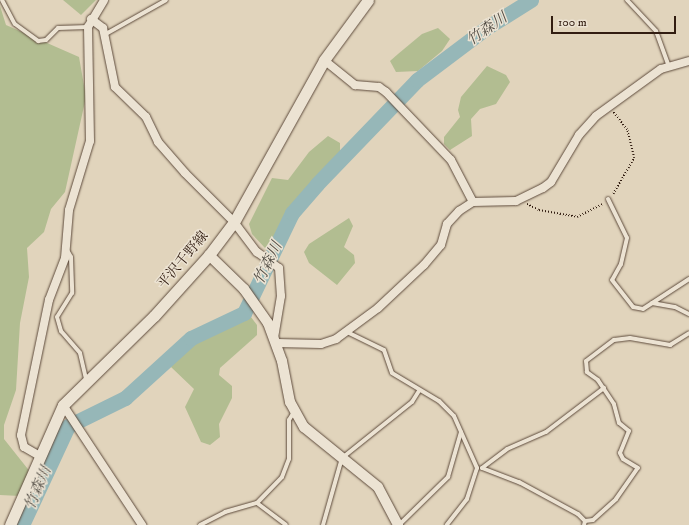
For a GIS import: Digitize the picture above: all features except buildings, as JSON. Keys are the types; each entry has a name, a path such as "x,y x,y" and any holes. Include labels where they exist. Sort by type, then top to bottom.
{"main road":[{"name":"平沢千野線","path":"10,525 38,455 62,405 86,380 154,316 209,255 234,222 324,60 368,0"}],"street":[{"path":"38,455 24,447 21,435 49,300 67,250 69,210 90,141 90,23 104,0"},
{"path":"90,23 103,28 115,87 146,117 154,137 184,173 234,222 257,252 276,264 281,274 281,296 276,341"},
{"path":"324,60 355,85 379,87 386,92 451,160 473,202"},
{"path":"276,341 326,344 378,308 424,265 441,245 449,221 473,202 521,199 551,182 584,127 608,106 668,66 689,61"},
{"path":"209,255 244,289 259,307 276,341 294,411 313,437 378,487 398,525"},
{"path":"62,405 83,434 142,525"}],"lane":[{"path":"2,0 15,24 38,41 46,40 58,28 90,23"},
{"path":"104,35 166,0"},
{"path":"627,0 656,31 668,66"},
{"path":"608,199 627,238 621,264 612,280 633,307 643,309 689,279"},
{"path":"67,250 71,257 72,293 57,317 61,331 80,353 86,380"},
{"path":"652,303 675,307 689,314"},
{"path":"345,331 384,350 392,373 419,391 439,401 454,416 480,468 519,482 585,523 593,520 616,499 638,468 623,459 620,453 629,431 619,423 614,404 604,388 584,366 590,356 607,344 630,338 670,346 689,333"},
{"path":"447,525 467,499 480,468 507,449 546,432 604,388"},
{"path":"323,525 342,458 412,402 419,391"},
{"path":"200,525 225,512 257,503 282,477 289,459 289,420 294,411"},
{"path":"398,525 448,477 461,432"},
{"path":"257,503 286,525"}],"path":[{"path":"521,199 539,210 576,217 608,199 634,158 627,130 608,106"}],"green space":[{"path":"63,0 96,0 81,15"},
{"path":"0,6 6,25 79,57 86,97 65,192 51,209 44,232 27,248 29,277 20,323 16,390 4,425 4,439 31,473 20,496 0,495"},
{"path":"438,28 450,39 442,51 418,71 396,72 390,61 422,34"},
{"path":"487,66 506,75 510,82 496,104 480,109 471,119 472,136 450,150 444,144 444,137 460,117 458,110 461,97"},
{"path":"328,136 340,143 340,156 306,192 282,223 276,238 265,248 252,234 249,224 272,178 288,180 309,152"},
{"path":"349,218 353,226 344,247 354,255 355,263 337,285 309,263 304,252 309,244"},
{"path":"251,317 257,325 257,335 220,368 219,375 232,386 232,398 219,424 220,437 210,445 201,442 185,407 194,389 171,367 174,358 194,342"}],"waterway":[{"name":"竹森川","path":"22,525 68,426 125,398 191,338 244,313 292,213 317,184 417,80 486,28 531,0"}]}
